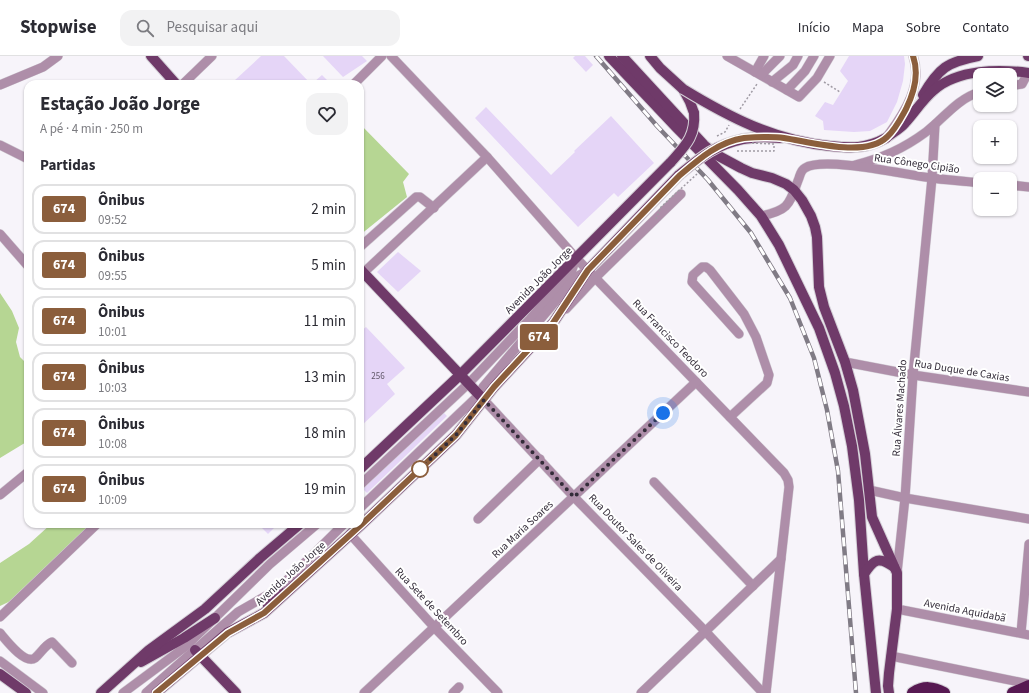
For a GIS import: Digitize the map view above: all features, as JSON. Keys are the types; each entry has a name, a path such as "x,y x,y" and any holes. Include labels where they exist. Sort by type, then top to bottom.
{"highway":[{"path":"1013,693 1029,685"},
{"path":"913,693 924,688 934,688 944,693"}],"main road":[{"path":"151,56 172,80"},
{"path":"609,56 738,190 761,216 779,245 819,328 835,373 844,406 852,446 859,500 864,574 876,693"},
{"path":"622,56 704,145 716,154 752,173 772,178 786,184 794,190 807,208 815,227 818,252 818,274 824,307 845,362 859,419 865,454 872,517 896,570"},
{"path":"650,56 660,68 683,89 720,111 783,138 815,144 849,147 865,146 876,143 887,137 898,130 934,90 963,75 985,72 1028,73"},
{"path":"911,116 934,77 943,69 964,59 978,56"},
{"name":"Avenida João Jorge","path":"364,465 460,375 671,162 685,146 694,129 694,113 683,89"},
{"name":"Avenida João Jorge","path":"364,521 456,435 482,394 494,387 553,323 592,274 679,176 711,150 727,143 743,138 783,138"},
{"name":"Rua Doutor Sales de Oliveira","path":"364,275 460,375 482,394"},
{"path":"101,693 149,650 205,609 260,558 295,528"},
{"name":"Avenida João Jorge","path":"156,693 198,653 228,633 264,613 356,528"},
{"path":"864,574 876,561 884,560 896,570"},
{"name":"Rua Álvares Machado","path":"889,693 888,673 897,609 896,570"},
{"path":"264,613 278,589"},
{"path":"128,668 153,656 184,638 214,618"},
{"path":"198,653 236,693"},
{"path":"0,674 26,693"}],"street":[{"path":"0,85 44,67 58,56"},
{"path":"187,80 212,56"},
{"path":"358,80 382,56"},
{"name":"Rua Francisco Teodoro","path":"391,56 487,157 576,258 784,473 788,480 789,487 764,693"},
{"path":"727,56 743,60 760,75 799,97 817,78 830,56"},
{"path":"760,75 764,56"},
{"path":"760,75 780,56"},
{"path":"772,82 792,65 798,56"},
{"path":"787,90 805,71 814,56"},
{"path":"887,137 904,113 911,98 915,78 915,69 912,56"},
{"path":"1017,85 1022,84 1028,73"},
{"path":"852,166 888,155 909,144 935,125 955,106 973,94"},
{"name":"Rua Álvares Machado","path":"896,570 905,498 912,375 932,178 935,125"},
{"path":"0,145 24,157"},
{"path":"364,269 434,208 487,157"},
{"name":"Rua Cônego Cipião","path":"761,216 780,211 785,208 790,202 802,171 810,166 821,164 852,166 932,178 973,182"},
{"path":"1017,186 1029,187"},
{"name":"Avenida João Jorge","path":"592,274 656,219 681,194"},
{"path":"364,243 418,196 434,208"},
{"path":"0,234 24,261"},
{"path":"364,481 469,383 530,319 571,273 576,258"},
{"path":"730,417 767,384 769,375 756,337 744,314 710,270 706,267 702,267 693,275 692,282 739,334"},
{"path":"364,504 482,394 576,277 592,274"},
{"name":"Rua Duque de Caxias","path":"845,362 912,375 1029,392"},
{"name":"Rua Maria Soares","path":"364,693 696,382"},
{"name":"Rua Doutor Sales de Oliveira","path":"482,394 574,497 706,631 764,693"},
{"path":"478,519 540,459"},
{"path":"0,495 24,475"},
{"path":"654,482 753,586"},
{"path":"869,490 905,498 1029,519"},
{"path":"0,617 93,528"},
{"path":"123,693 185,647 270,564 312,528"},
{"path":"146,693 198,653 238,612 278,589 340,528"},
{"name":"Rua Sete de Setembro","path":"350,534 434,627 498,693"},
{"path":"1025,634 1029,544"},
{"path":"641,693 781,559"},
{"name":"Avenida Aquidabã","path":"897,609 1025,634"},
{"path":"0,633 25,658 35,658 52,642 72,664"},
{"path":"891,656 1029,685"},
{"path":"0,661 43,693"},
{"path":"0,668 34,693"}],"path":[{"path":"747,98 760,75"},
{"path":"826,84 840,92"},
{"path":"733,151 774,151 774,144 750,143"},
{"path":"656,219 661,207 698,173"}],"green space":[{"path":"364,128 409,174 403,182 407,197 364,232"},
{"path":"0,293 12,311 19,328 16,342 20,357 24,361 24,443 0,458"},
{"path":"47,528 90,528 17,598 0,606 0,563 29,544"}],"building":[{"path":"261,56 284,56 307,80 235,80"},
{"path":"323,56 362,56 367,61 343,77"},
{"path":"575,56 585,56 593,65 586,72 573,58"},
{"path":"849,56 904,56 905,64 903,81 897,102 887,122 870,131 854,132 824,130 823,121 815,116 825,102 833,105 848,81 840,71"},
{"path":"322,75 327,80 316,80"},
{"path":"486,107 551,175 611,116 654,163 618,197 614,193 578,227 475,118"},
{"path":"398,252 421,271 398,292 377,272"},
{"path":"366,327 405,368 387,384 395,394 364,423 364,329"},
{"path":"443,412 447,416 367,493 364,490 364,486"},
{"path":"262,528 274,528 268,534"}],"railway":[{"path":"596,56 657,126 708,180 751,233 790,298 814,358 827,410 838,471 856,693"}],"bus line":[{"name":"674","path":"364,522 456,435 494,387 553,323 588,270 679,176 696,161 711,150 743,138 783,138 815,144 849,147 865,146 876,143 887,137 904,113 911,98 914,88 915,69 913,56"},
{"name":"674","path":"156,693 228,633 264,613 358,528"}],"route":[{"path":"420,469 456,435 484,400 574,497 663,413"}]}
